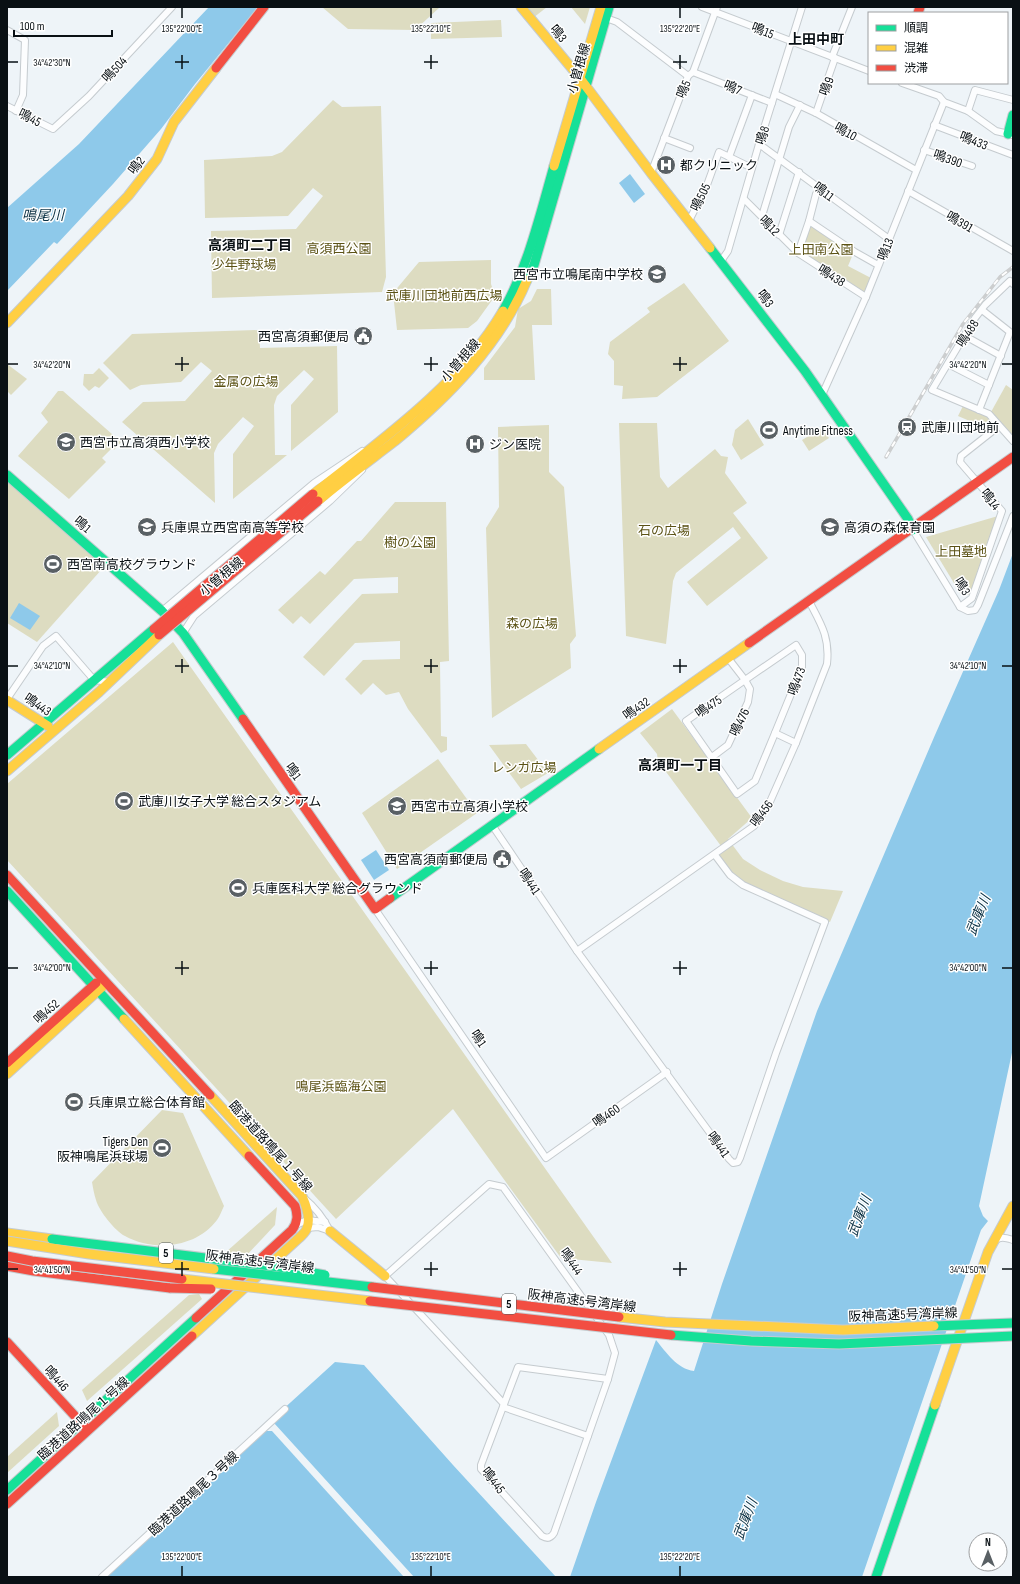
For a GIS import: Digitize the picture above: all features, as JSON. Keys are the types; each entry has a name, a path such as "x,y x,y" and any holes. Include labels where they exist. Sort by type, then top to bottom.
{"main road":[{"name":"鳴2","path":"7,323 128,196 157,159 174,122 264,7"},
{"name":"鳴3","path":"520,7 579,77 651,173 787,347 908,519 913,530"},
{"name":"小曽根線","path":"376,443 413,413 458,370 482,343 512,294 521,275 531,245 579,77 601,7"},
{"name":"小曽根線","path":"394,441 455,386 477,362 494,340 519,300 528,282 609,7"},
{"path":"1010,134 1013,115"},
{"path":"315,497 339,482 394,441"},
{"path":"7,755 94,680 157,632 376,443"},
{"name":"鳴432","path":"375,910 492,825 808,601 913,530 1012,458"},
{"name":"鳴1","path":"7,475 162,611 183,634 375,910"},
{"path":"7,771 110,682 157,632"},
{"name":"鳴443","path":"7,699 44,723 53,732"},
{"name":"臨港道路鳴尾１号線","path":"7,875 302,1196 307,1212 307,1224 299,1238 89,1431 7,1504"},
{"name":"臨港道路鳴尾１号線","path":"7,891 295,1206 298,1213 296,1225 7,1490"},
{"path":"96,988 104,981"},
{"name":"鳴452","path":"7,1064 96,988"},
{"name":"鳴452","path":"7,1074 96,988"},
{"path":"876,1577 992,1244 1013,1206"},
{"path":"330,1231 385,1276"},
{"name":"5","path":"7,1233 279,1267 446,1294 474,1300"},
{"name":"阪神高速5号湾岸線","path":"7,1241 89,1254 645,1320 746,1327 850,1330 1013,1323"},
{"name":"阪神高速5号湾岸線","path":"7,1256 86,1268 628,1332 751,1341 847,1344 1013,1336"},
{"name":"5","path":"7,1266 170,1288 296,1293"},
{"name":"鳴446","path":"7,1342 89,1431"}],"street":[{"name":"鳴504","path":"53,128 89,96 172,7"},
{"name":"鳴15","path":"702,7 716,9 792,42 868,71"},
{"name":"鳴8","path":"721,261 728,252 759,144 802,7"},
{"name":"鳴9","path":"816,113 852,7"},
{"name":"鳴5","path":"651,173 716,9"},
{"name":"鳴7","path":"606,18 617,22 690,74 772,103"},
{"path":"7,30 25,40 23,95 16,111"},
{"path":"905,84 939,96 944,102 968,111 996,131 1010,134"},
{"path":"968,111 975,90 1013,100"},
{"name":"鳴10","path":"775,94 816,113 916,170"},
{"path":"752,95 730,157 752,168"},
{"name":"鳴13","path":"822,395 866,297 944,102"},
{"path":"762,216 789,127 800,105"},
{"name":"鳴45","path":"7,106 53,128"},
{"name":"鳴433","path":"934,125 1013,155"},
{"path":"664,138 690,148"},
{"name":"鳴11","path":"759,144 779,157 889,239"},
{"name":"鳴390","path":"924,150 972,166"},
{"name":"鳴505","path":"689,221 707,185 719,152 730,157"},
{"path":"779,234 799,172"},
{"path":"798,253 816,194 820,188"},
{"name":"鳴391","path":"908,191 1013,251"},
{"name":"鳴12","path":"744,199 798,253"},
{"path":"809,221 855,252 878,265"},
{"name":"鳴438","path":"798,253 866,297"},
{"name":"鳴488","path":"999,426 989,414 932,390 982,310 1010,281 1013,284"},
{"path":"979,410 1010,332 982,310"},
{"path":"965,336 1001,356"},
{"path":"948,364 989,385"},
{"path":"999,426 1013,441"},
{"name":"鳴14","path":"960,607 972,598 1002,510 960,462 961,456 999,426"},
{"name":"小曽根線","path":"183,634 194,616 330,500 394,441"},
{"name":"小曽根線","path":"162,611 314,483 352,457 376,443"},
{"name":"鳴3","path":"913,530 960,607 968,611 975,610 994,568 1013,516"},
{"name":"鳴456","path":"577,951 754,826 769,804 796,743 827,664 828,651 824,629 808,601"},
{"path":"7,699 42,646 56,636 94,680 110,682"},
{"name":"鳴473","path":"745,680 796,645 802,655 802,667 775,733"},
{"path":"728,658 745,680"},
{"name":"鳴475","path":"745,680 686,722 737,794 754,781 775,733"},
{"name":"鳴476","path":"712,757 728,745 748,702 750,689 745,680"},
{"path":"775,733 796,743"},
{"name":"鳴441","path":"492,825 577,951 733,1163 738,1162 776,1053 825,922 743,885 730,875 715,855"},
{"name":"鳴1","path":"375,910 546,1158"},
{"name":"鳴460","path":"546,1158 666,1072"},
{"name":"鳴444","path":"385,1276 489,1184 503,1187 609,1335 615,1353 608,1379 588,1436"},
{"path":"302,1196 313,1206 330,1231"},
{"path":"296,1225 325,1222"},
{"path":"307,1224 330,1231"},
{"path":"992,1244 998,1239 1005,1237 1013,1240"},
{"path":"385,1276 504,1405 588,1436"},
{"name":"鳴445","path":"588,1436 552,1537 546,1538 542,1536 481,1469 481,1465 518,1367 608,1379"},
{"name":"臨港道路鳴尾３号線","path":"102,1577 284,1409"}],"green space":[{"path":"322,7 440,7 415,30 348,29"},
{"path":"523,7 547,7 533,18"},
{"path":"571,7 590,7 585,24"},
{"path":"501,20 502,37 431,39 431,23"},
{"name":"高須西公園","path":"333,100 342,107 381,106 386,277 382,292 212,298 211,231 296,229 323,196 313,188 288,216 205,218 204,160 272,156 282,152"},
{"name":"上田南公園","path":"810,223 853,254 848,266 871,278 865,294 800,253"},
{"name":"武庫川団地前西広場","path":"491,260 491,284 495,296 477,321 468,328 397,330 393,293 419,262"},
{"path":"684,283 729,341 657,397 622,399 623,386 614,385 614,361 608,354 610,342 650,312 647,308"},
{"path":"537,289 551,289 552,325 532,325 535,380 484,380 484,368 515,327 518,309 531,301"},
{"name":"金属の広場","path":"259,330 260,348 337,346 338,412 291,451 291,405 314,379 304,370 277,396 274,405 275,455 287,455 233,499 233,454 254,426 243,417 218,444 214,453 215,503 122,422 143,402 185,401 212,371 201,362 181,382 141,385 130,390 103,363 132,334"},
{"path":"7,364 27,379 11,395 7,391"},
{"path":"99,368 109,378 99,388 95,386 89,391 83,385 84,374 93,374"},
{"path":"1006,385 1013,390 1013,436 991,412"},
{"path":"58,391 63,391 121,442 114,450 112,448 102,458 106,462 69,499 18,456 48,422 41,413"},
{"path":"963,406 988,416 996,426 986,434 979,425 958,416"},
{"path":"748,419 764,445 741,460 732,445 735,430"},
{"name":"石の広場","path":"619,423 657,423 660,477 668,488 715,449 721,456 728,457 725,473 747,503 733,513 768,558 707,606 687,582 741,538 733,527 676,573 673,581 666,644 626,636"},
{"name":"森の広場","path":"549,425 549,472 564,487 576,636 570,644 571,668 492,718 486,528 499,507 498,427"},
{"path":"822,428 829,438 809,451 802,440"},
{"name":"西宮南高校グラウンド","path":"7,480 97,560 102,569 37,642 7,623"},
{"name":"樹の公園","path":"395,502 446,502 449,661 440,662 441,736 447,737 447,750 441,753 408,709 399,692 386,695 373,683 361,695 345,679 363,660 400,659 400,641 355,643 324,676 303,657 362,594 398,593 398,577 354,579 310,624 301,616 293,624 278,610 320,571 325,575 357,541 361,541"},
{"name":"上田墓地","path":"998,516 971,595 960,593 926,537"},
{"name":"鳴尾浜臨海公園","path":"173,642 612,1263 561,1258 453,1109 336,1219 7,860 7,784"},
{"path":"672,709 752,818 728,839 743,859 760,870 783,881 803,887 843,891 830,922 742,882 732,873 715,850 721,846 658,761 657,754 640,733"},
{"name":"レンガ広場","path":"526,744 548,773 521,789 489,745"},
{"path":"438,759 477,813 397,869 362,813"},
{"name":"Tigers Den 阪神鳴尾浜球場","path":"162,1110 183,1113 224,1206 217,1220 198,1237 186,1242 161,1245 136,1241 117,1230 104,1215 98,1204 92,1182"},
{"path":"277,1207 275,1225 245,1257 226,1252"},
{"path":"199,1294 202,1299 87,1401 82,1390 189,1295"},
{"path":"57,1412 59,1426 7,1473 7,1457"}],"water":[{"name":"鳴尾川","path":"209,7 258,7 195,84 161,129 113,184 57,244 54,242 7,291 7,208 79,144"},
{"path":"630,174 645,194 634,203 619,183"},
{"name":"武庫川","path":"1013,553 1013,1048 979,1206 983,1216 988,1221 981,1230 862,1577 570,1577 656,1340 668,1355 677,1363 688,1370 694,1371 722,1284 817,1011 935,735 999,590"},
{"path":"19,603 40,616 30,630 10,618"},
{"path":"376,850 389,870 374,880 361,860"},
{"path":"335,1362 364,1365 556,1577 414,1577 274,1423 280,1412"},
{"path":"266,1431 272,1431 404,1577 105,1577"}],"railway":[{"path":"886,457 963,324 1000,277 1013,267"}],"traffic: fast":[{"path":"527,280 534,265 609,7"},
{"path":"1008,134 1013,115"},
{"path":"503,311 520,277 554,166"},
{"path":"710,248 805,371 908,519 913,530"},
{"path":"7,475 162,611 183,633 243,719"},
{"path":"7,755 154,629"},
{"path":"390,898 599,749"},
{"path":"7,891 124,1019"},
{"path":"52,1239 279,1267 325,1275"},
{"path":"214,1269 372,1287"},
{"path":"7,1490 196,1318"},
{"path":"934,1326 1013,1323"},
{"path":"671,1335 751,1341 839,1344 1013,1336"},
{"path":"876,1577 935,1405"}],"traffic: slow":[{"path":"521,7 579,77 651,173 710,248"},
{"path":"554,166 601,7"},
{"path":"7,323 128,196 157,159 174,122 216,68"},
{"path":"318,501 395,441 453,388 487,348 516,304 527,280"},
{"path":"313,494 391,433 441,388 464,364 485,338 503,311"},
{"path":"7,771 99,692 159,635"},
{"path":"599,749 749,643"},
{"path":"7,700 48,726"},
{"path":"7,1074 102,987"},
{"path":"124,1019 249,1156"},
{"path":"192,1336 303,1235 308,1224 308,1216 302,1196 210,1095"},
{"path":"935,1405 988,1252 1013,1206"},
{"path":"330,1231 385,1276"},
{"path":"7,1233 52,1239"},
{"path":"7,1241 89,1254 214,1269"},
{"path":"182,1279 370,1301"},
{"path":"619,1317 665,1322 843,1330 934,1326"}],"traffic: jam":[{"path":"216,68 264,7"},
{"path":"918,12 920,7"},
{"path":"749,643 1013,457"},
{"path":"154,629 313,494"},
{"path":"159,635 318,501"},
{"path":"243,719 375,909 390,898"},
{"path":"7,875 210,1095"},
{"path":"7,1063 96,983"},
{"path":"196,1318 292,1230 296,1221 297,1212 295,1206 249,1156"},
{"path":"7,1256 32,1261 182,1279"},
{"path":"7,1266 34,1271 170,1288"},
{"path":"372,1287 619,1317"},
{"path":"170,1288 211,1289"},
{"path":"370,1301 671,1335"},
{"path":"7,1504 192,1336"},
{"path":"7,1342 85,1427"}],"place":[{"name":"都クリニック","path":"666,165"},
{"name":"西宮市立鳴尾南中学校","path":"657,274"},
{"name":"西宮高須郵便局","path":"363,336"},
{"name":"武庫川団地前","path":"907,427"},
{"name":"Anytime Fitness","path":"769,430"},
{"name":"西宮市立高須西小学校","path":"66,442"},
{"name":"ジン医院","path":"475,444"},
{"name":"兵庫県立西宮南高等学校","path":"147,527"},
{"name":"高須の森保育園","path":"830,527"},
{"name":"西宮南高校グラウンド","path":"53,564"},
{"name":"武庫川女子大学 総合スタジアム","path":"124,801"},
{"name":"西宮市立高須小学校","path":"397,806"},
{"name":"西宮高須南郵便局","path":"502,859"},
{"name":"兵庫医科大学 総合グラウンド","path":"238,888"},
{"name":"兵庫県立総合体育館","path":"74,1102"},
{"name":"Tigers Den 阪神鳴尾浜球場","path":"162,1148"}],"district":[{"name":"上田中町","path":"816,39"},
{"name":"高須町二丁目","path":"250,245"},
{"name":"高須町一丁目","path":"680,765"}],"park label":[{"name":"少年野球場","path":"244,264"}]}
